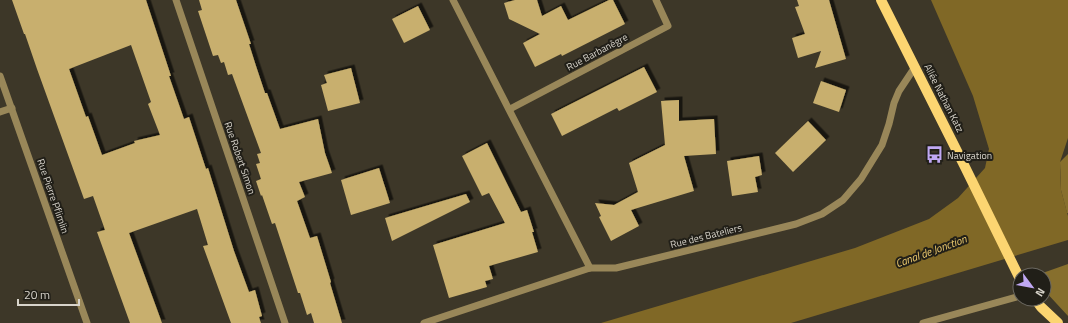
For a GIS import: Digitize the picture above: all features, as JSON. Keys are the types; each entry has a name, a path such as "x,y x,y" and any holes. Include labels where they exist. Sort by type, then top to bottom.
{"main road":[{"name":"Allée Nathan Katz","path":"881,0 1014,267"},
{"path":"1041,307 1058,323"}],"street":[{"name":"Rue Robert Simon","path":"176,0 285,323"},
{"path":"453,0 590,268"},
{"name":"Rue Barbanègre","path":"510,109 668,26 656,0"},
{"name":"Rue des Bateliers","path":"424,323 590,268 616,268 796,224 822,214 842,200 861,179 882,145 899,91 915,67"},
{"name":"Rue Pierre Pflimlin","path":"0,76 87,323"},
{"path":"0,112 12,108"},
{"path":"923,323 1012,298"}],"shaded area":[{"path":"1068,154 1067,213 1061,190 1060,162"},
{"path":"1068,264 1068,316 1052,299 1052,270"}],"water":[{"name":"Canal de Jonction","path":"931,0 1068,0 1068,138 1060,162 1060,169 1061,190 1068,216 1068,240 791,323 601,323 855,248 929,219 958,198 985,168 989,149 973,96"}],"building":[{"path":"12,0 146,0 171,76 169,76 184,119 189,117 206,169 208,168 234,251 249,292 255,290 262,316 259,317 261,323 231,323 203,246 208,245 197,209 129,233 162,323 130,323 97,232 105,230 93,196 84,199","holes":["131,45 151,102 148,104 160,135 134,141 135,143 102,155 88,116 86,117 69,69"]},
{"path":"199,0 236,0 251,44 249,44 265,93 267,93 280,129 318,119 325,153 332,173 299,182 305,197 297,201 310,238 317,236 342,323 314,323 311,313 307,315 300,293 298,293 275,223 272,224 256,181 261,179 256,164 260,163 257,154 261,153 232,74 228,75 224,62 221,63 218,55 213,56 198,11 202,10"},
{"path":"515,0 537,0 542,16 561,6 568,20 609,0 613,0 625,24 562,56 561,54 535,67 523,43 540,34 509,19 504,3"},
{"path":"797,0 829,0 846,59 815,68 821,51 798,58 792,38 805,34 795,7 799,6"},
{"path":"418,6 430,30 404,43 392,19"},
{"path":"644,67 657,92 619,111 617,108 562,136 551,114"},
{"path":"351,68 360,103 328,111 321,85 327,83 324,75"},
{"path":"821,81 846,90 839,112 813,103"},
{"path":"679,100 679,121 714,119 716,154 684,156 694,191 631,210 639,226 611,241 599,217 601,216 595,203 614,205 638,192 629,163 665,145 661,101"},
{"path":"808,121 826,140 793,172 775,153"},
{"path":"487,143 521,212 527,210 538,252 489,266 493,279 485,281 487,287 449,298 433,245 505,223 489,193 482,196 462,156"},
{"path":"759,156 762,175 755,177 758,192 732,196 727,161"},
{"path":"379,168 390,203 351,215 341,180"},
{"path":"466,194 470,202 392,241 385,218"}],"place":[{"name":"Navigation","path":"934,155"}]}
